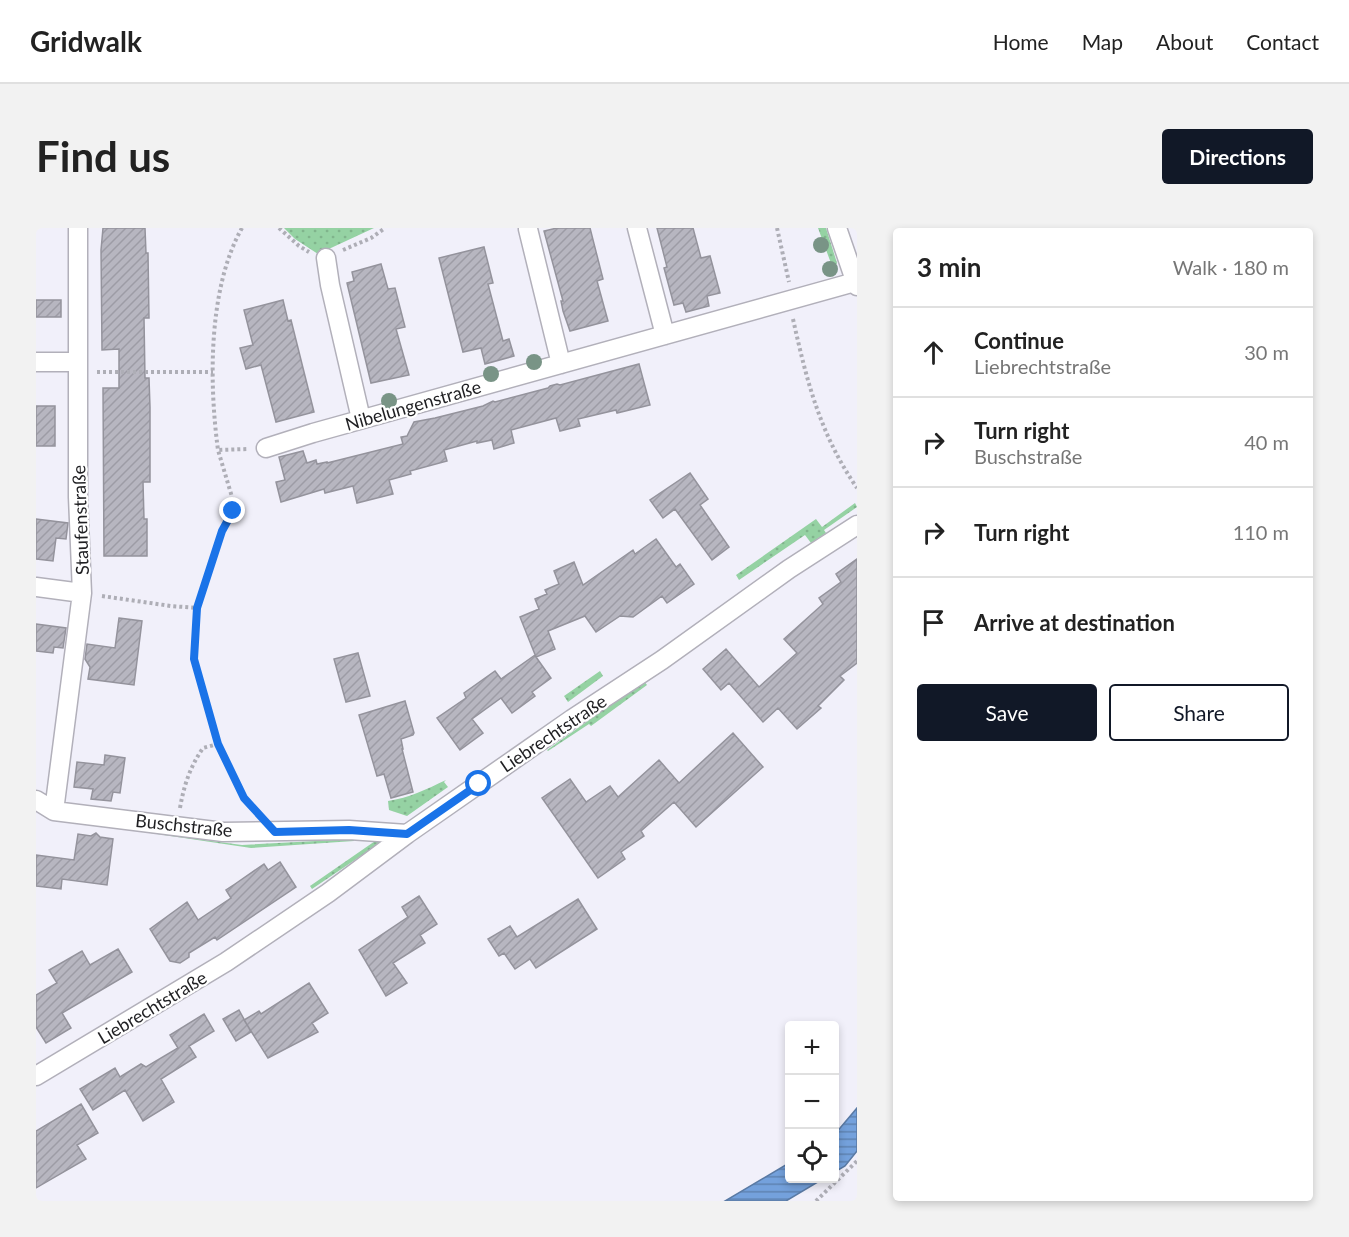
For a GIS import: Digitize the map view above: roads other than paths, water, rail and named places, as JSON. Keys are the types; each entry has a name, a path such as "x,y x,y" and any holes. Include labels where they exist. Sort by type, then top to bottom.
{"street":[{"name":"Staufenstraße","path":"54,811 82,593 78,497 78,228"},
{"path":"637,228 665,335"},
{"path":"837,228 856,284"},
{"path":"528,230 561,364"},
{"path":"326,258 330,285 361,419"},
{"name":"Nibelungenstraße","path":"266,448 361,419 856,284"},
{"path":"36,362 78,367"},
{"name":"Liebrechtstraße","path":"36,1076 226,962 328,893 407,834 572,719 672,654 789,569 857,525"},
{"path":"36,587 82,593"},
{"name":"Buschstraße","path":"36,800 54,811 223,832 349,830 407,834"}],"water":[{"path":"857,1108 857,1151 845,1166 839,1170 839,1129"},
{"path":"785,1165 785,1183 816,1183 786,1201 725,1201"}]}
